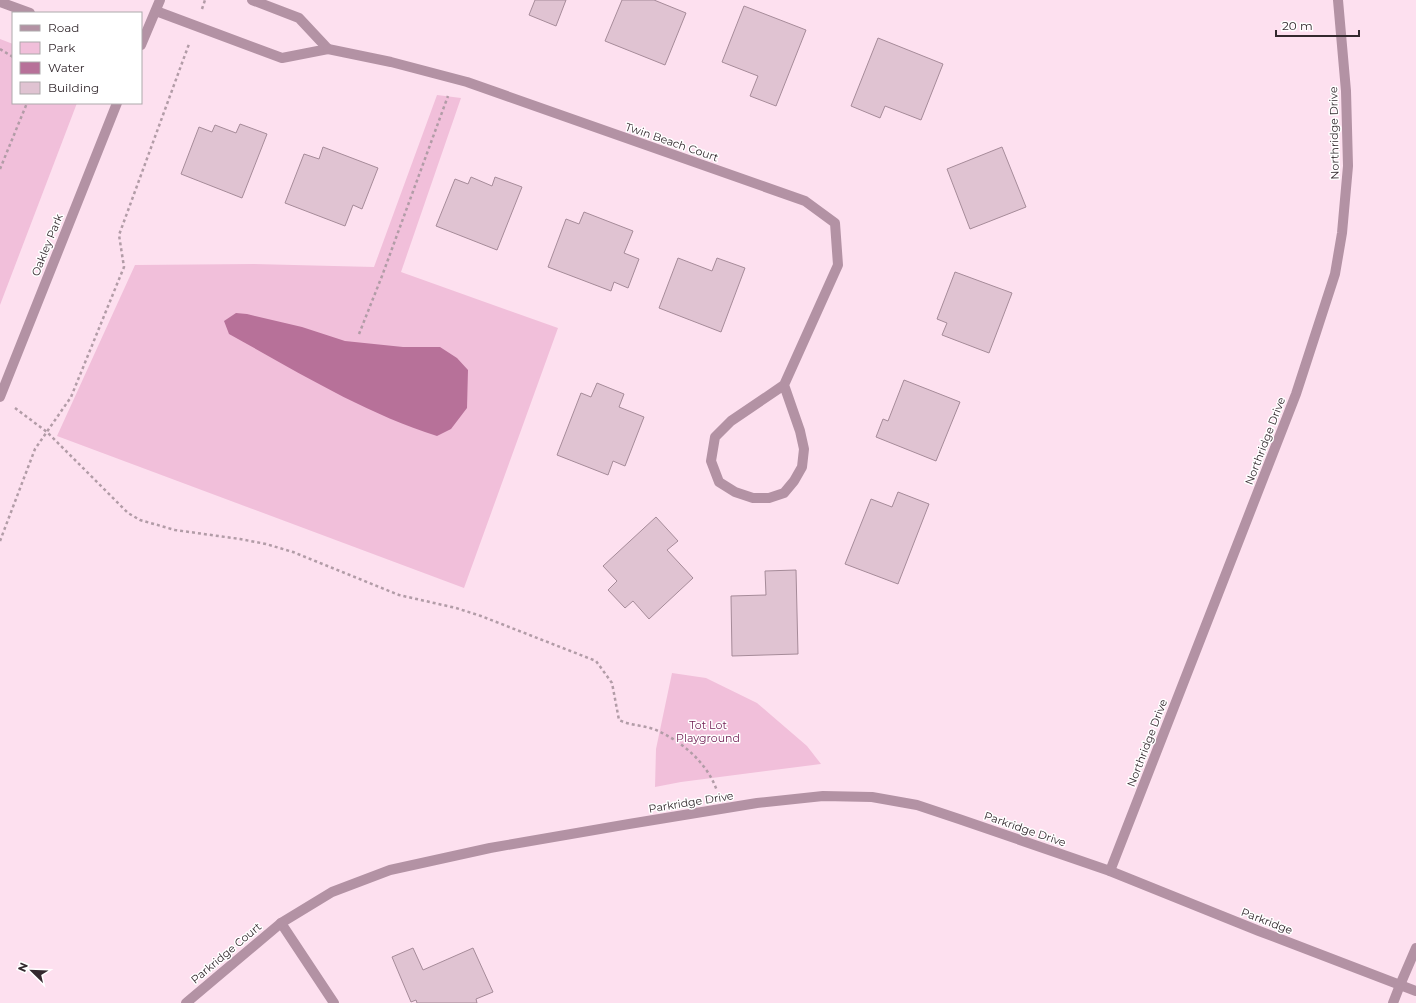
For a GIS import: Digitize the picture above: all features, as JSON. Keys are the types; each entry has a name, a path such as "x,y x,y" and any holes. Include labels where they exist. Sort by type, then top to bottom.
{"street":[{"path":"142,43 160,0"},
{"path":"252,0 299,18 328,49"},
{"name":"Northridge Drive","path":"1110,871 1296,394 1335,274 1342,233 1348,166 1346,91 1338,0"},
{"path":"0,2 27,12"},
{"name":"Twin Beach Court","path":"156,11 282,58 328,49 391,62 454,79 805,201 835,223 838,265 784,385"},
{"name":"Oakley Park","path":"0,397 117,104"},
{"path":"784,385 800,432 804,449 802,467 794,481 784,493 769,498 753,498 735,492 719,482 712,461 715,437 731,421 784,385"},
{"name":"Parkridge Drive","path":"281,923 332,892 390,870 490,848 757,803 823,796 872,797 917,805 1110,871"},
{"name":"Parkridge","path":"1110,871 1416,991"},
{"path":"281,923 334,1003"},
{"name":"Parkridge Court","path":"186,1003 281,923"},
{"path":"1393,1003 1416,948"}],"path":[{"path":"0,541 35,449 71,398 124,267 119,235 205,0"},
{"path":"0,49 12,56"},
{"path":"359,334 382,276 454,79"},
{"path":"0,169 27,104"},
{"path":"10,406 15,408 46,432 128,513 140,520 175,530 240,539 266,544 293,552 399,595 456,608 481,616 596,662 612,683 619,720 657,730 696,757 713,780 720,809"}],"green space":[{"path":"0,39 12,44 12,104 77,104 0,305"},
{"path":"437,95 461,98 401,272 558,328 464,588 57,436 135,265 254,264 374,267"},
{"name":"Tot Lot Playground","path":"672,673 706,678 757,703 807,746 821,764 681,782 655,787 656,749"}],"water":[{"path":"236,313 247,314 302,327 345,341 403,347 440,347 457,358 468,370 467,408 451,429 437,436 383,416 331,390 229,334 224,321"}],"building":[{"path":"535,0 566,0 556,26 529,15"},
{"path":"622,0 654,0 686,13 665,65 605,41"},
{"path":"744,6 806,30 776,106 750,96 758,76 722,62"},
{"path":"878,38 943,64 921,120 885,106 880,118 851,106"},
{"path":"240,124 267,134 242,198 181,174 199,127 212,132 215,125 236,133"},
{"path":"323,147 378,168 362,209 353,205 345,226 285,203 304,154 319,159"},
{"path":"1002,147 1026,207 970,229 947,169"},
{"path":"471,177 492,186 495,177 522,187 497,250 436,226 455,179 468,184"},
{"path":"584,212 633,231 624,253 639,259 628,288 614,282 611,291 548,267 566,219 579,224"},
{"path":"678,258 712,271 717,258 745,268 721,332 659,308"},
{"path":"955,272 1012,293 989,353 942,335 947,323 937,319"},
{"path":"904,380 960,402 936,461 876,437 883,419 888,421"},
{"path":"597,383 624,394 619,407 644,417 625,466 613,461 608,475 557,455 581,393 591,397"},
{"path":"898,492 929,504 898,584 845,564 871,499 892,507"},
{"path":"656,517 678,541 667,550 693,578 649,619 633,601 625,608 608,590 617,581 603,566"},
{"path":"796,570 798,654 732,656 731,596 766,595 765,571"},
{"path":"413,948 423,970 473,948 493,992 476,999 477,1003 417,1003 416,1000 411,1002 392,957"}]}
